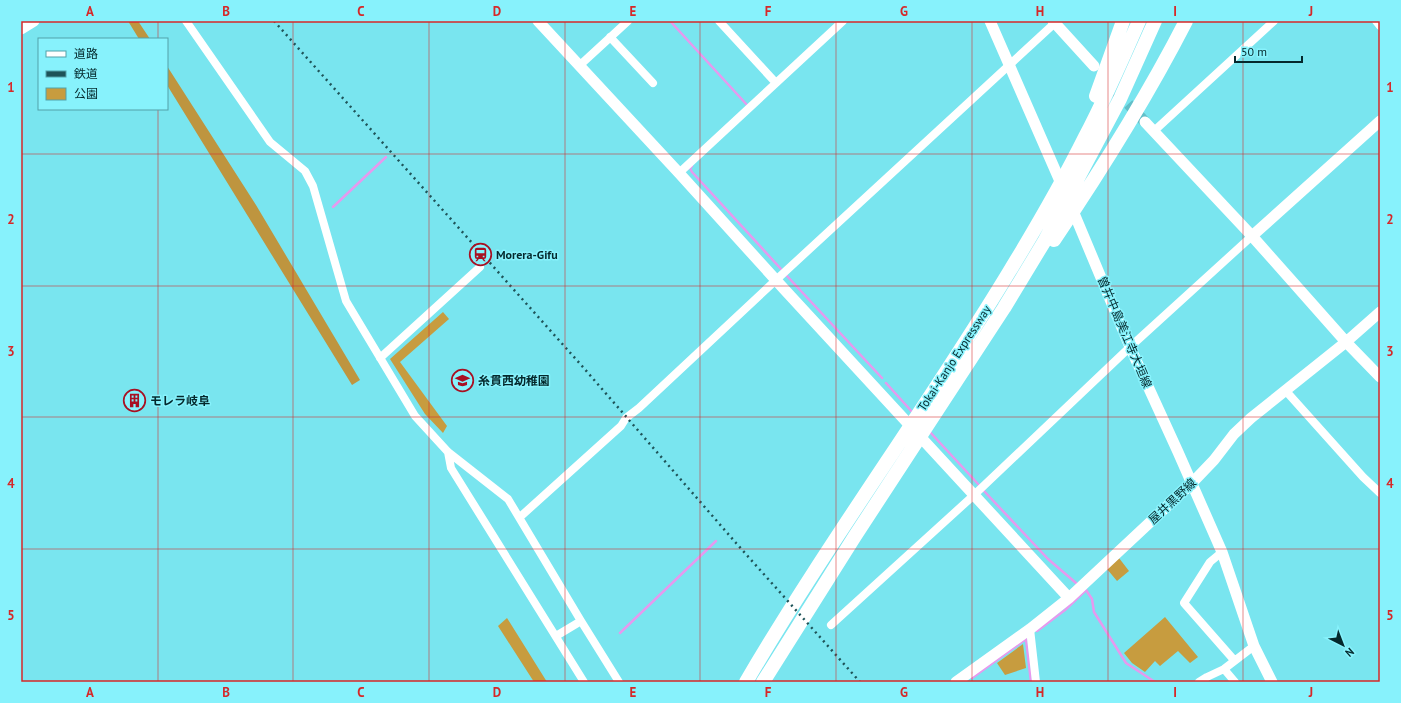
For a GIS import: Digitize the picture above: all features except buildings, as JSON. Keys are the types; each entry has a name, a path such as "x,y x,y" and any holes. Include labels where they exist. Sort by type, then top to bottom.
{"highway":[{"path":"1073,160 1123,21"},
{"name":"Tokai-Kanjo Expressway","path":"746,682 797,598 1001,284 1047,207 1085,137 1139,21"},
{"path":"1083,184 1155,21"},
{"path":"1083,184 1141,104 1186,21"},
{"name":"Tokai-Kanjo Expressway","path":"763,682 855,536 1004,308 1037,266 1083,184"}],"street":[{"path":"21,29 34,21"},
{"path":"186,21 270,142 305,170 313,186 326,236 346,301 415,416 448,452 508,499 581,621 620,682"},
{"path":"538,21 679,172 776,280 1069,598"},
{"path":"579,66 628,21"},
{"path":"719,21 776,83"},
{"path":"679,172 843,21"},
{"name":"曽井中島美江寺大垣線","path":"990,21 1083,232 1130,347 1222,552 1254,646 1272,682"},
{"path":"1154,131 1274,21"},
{"path":"1376,21 1380,26"},
{"path":"520,517 621,426 626,418 639,408 1055,22 1094,66"},
{"path":"610,37 653,83"},
{"path":"831,625 974,495 1130,347 1380,121"},
{"path":"1145,122 1252,236 1346,342 1380,377"},
{"path":"380,358 480,267"},
{"name":"屋井黒野線","path":"956,682 1030,629 1069,598 1192,483 1214,460 1242,426 1346,342 1380,312"},
{"path":"1285,390 1363,477 1380,493"},
{"path":"448,452 451,468 584,682"},
{"path":"1222,552 1210,562 1184,603 1234,660"},
{"path":"556,636 581,621"},
{"path":"1030,629 1036,682"},
{"path":"1199,682 1207,676 1224,669 1254,646"},
{"path":"1224,669 1235,682"}],"green space":[{"path":"443,312 449,319 400,362 447,426 443,433 425,414 390,359"},
{"path":"1119,558 1129,571 1117,581 1107,569"},
{"path":"1165,617 1198,657 1190,663 1178,651 1160,666 1155,661 1145,672 1132,663 1124,653"},
{"path":"507,618 547,682 534,682 498,626"},
{"path":"1023,644 1026,668 1005,675 997,663"}],"shaded area":[{"path":"128,21 138,21 149,38 138,38"},
{"path":"168,68 256,205 360,380 352,385 168,87"}],"waterway":[{"path":"670,21 748,106"},
{"path":"333,207 386,157"},
{"path":"692,166 690,168 692,172 781,269"},
{"path":"787,276 882,378"},
{"path":"886,383 914,414"},
{"path":"929,431 979,485"},
{"path":"984,491 1048,559 1076,583"},
{"path":"620,633 716,541"},
{"path":"1037,631 1065,610 1086,590 1092,599 1094,612 1126,663 1155,682"},
{"path":"972,678 1026,639 1031,682"}],"tunnel":[{"path":"1117,92 1145,122"}],"railway":[{"path":"274,21 582,366 736,543 860,682"}],"place":[{"name":"Morera-Gifu","path":"480,254"},
{"name":"糸貫西幼稚園","path":"462,380"},
{"name":"モレラ岐阜","path":"135,400"}]}
